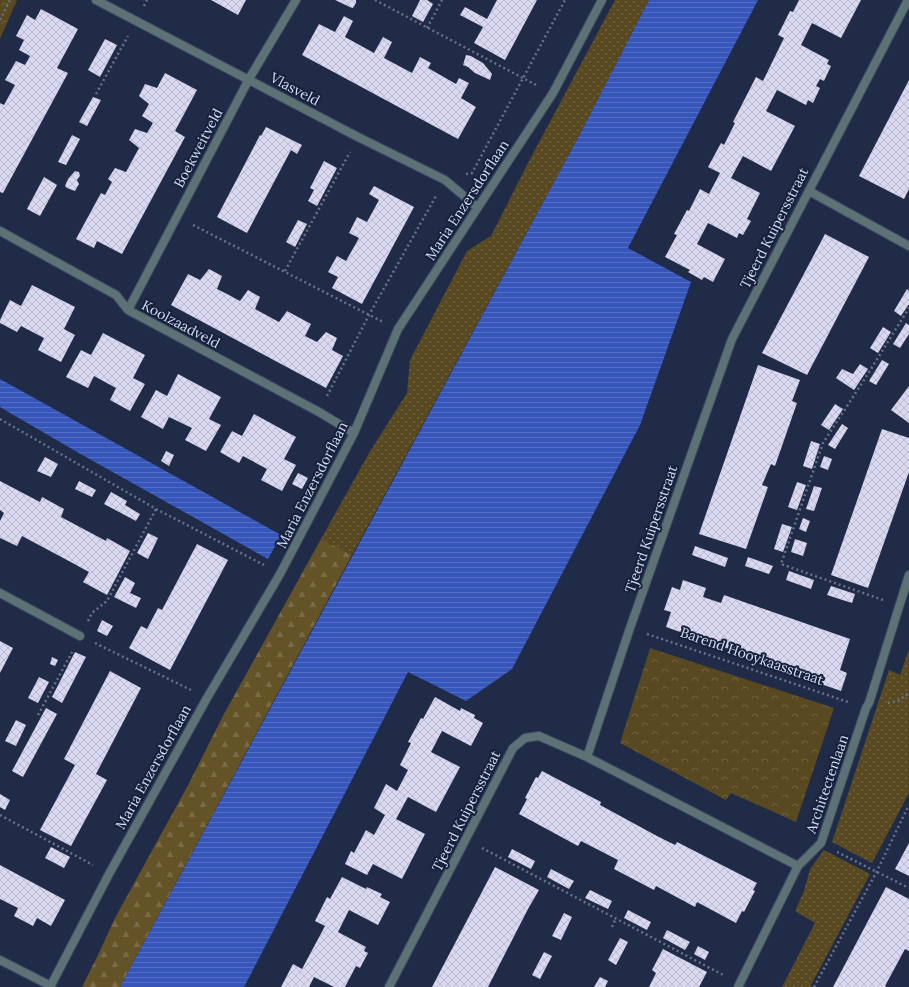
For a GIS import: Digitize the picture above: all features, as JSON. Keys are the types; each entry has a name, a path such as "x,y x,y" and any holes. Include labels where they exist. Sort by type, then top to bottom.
{"street":[{"name":"Vlasveld","path":"96,0 358,137 445,180 478,207"},
{"name":"Boekweitveld","path":"128,310 249,79 296,0"},
{"name":"Maria Enzersdorflaan","path":"50,986 206,698 280,574 354,433 398,329 553,93 602,0"},
{"name":"Tjeerd Kuipersstraat","path":"389,987 513,748 526,738 539,736 587,757 630,628 732,339 908,0"},
{"path":"809,191 909,246"},
{"name":"Koolzaadveld","path":"0,231 116,295 128,310 319,412 354,433"},
{"name":"Architectenlaan","path":"739,985 798,866 820,843 869,703 909,575"},
{"path":"0,593 80,636"},
{"path":"587,757 798,866"},
{"path":"0,960 50,986"}],"path":[{"path":"0,20 10,0"},
{"path":"96,94 147,0"},
{"path":"375,0 553,93"},
{"path":"427,28 442,0"},
{"path":"319,412 369,315 445,180 472,172 565,0"},
{"path":"285,271 358,137"},
{"path":"177,217 398,329"},
{"path":"899,606 781,564 823,443 909,308"},
{"path":"0,418 156,509 280,574"},
{"path":"38,715 92,614 107,601 156,509"},
{"name":"Barend Hooykaasstraat","path":"630,628 866,708"},
{"path":"80,636 206,698"},
{"path":"814,987 877,871 909,805"},
{"path":"0,815 110,874"},
{"path":"466,839 739,985"},
{"path":"820,843 909,888"},
{"path":"612,926 616,918"}],"green space":[{"path":"0,0 17,0 0,39"},
{"path":"615,0 649,0 580,134 352,555 321,539 369,453 407,393 410,360 467,251 491,236 528,163"},
{"path":"321,539 352,555 120,987 82,987 115,918 187,787 224,714"},
{"path":"650,648 834,708 796,822 731,793 726,800 620,743"},
{"path":"909,649 909,793 872,863 832,842 889,670 900,675"},
{"path":"824,850 870,874 810,987 782,987 815,923 795,911 804,891 810,869"}],"water":[{"path":"649,0 758,0 628,248 691,282 640,425 512,669 466,701 408,672 244,987 120,987 580,134"},
{"path":"0,379 281,535 268,559 0,407"}],"building":[{"path":"211,0 246,0 238,15"},
{"path":"335,0 356,0 356,3 352,8"},
{"path":"420,0 427,0 433,4 423,22 412,16"},
{"path":"497,0 537,0 505,60 474,43 483,27 460,15 465,7 487,19"},
{"path":"799,0 861,0 841,38 812,23 801,45 829,60 827,64 831,66 824,81 820,79 816,86 820,88 813,103 808,100 806,105 777,90 766,111 795,126 771,171 743,156 731,178 760,193 747,219 751,221 743,235 739,233 737,238 708,223 697,244 725,259 713,282 704,277 702,280 688,272 690,270 665,257 677,235 674,234 687,210 689,211 700,189 709,194 720,173 708,167 721,143 724,145 735,123 733,122 756,77 763,81 784,38 778,35 790,11 793,12"},
{"path":"41,9 78,29 57,68 68,73 3,193 0,192 0,103 4,105 15,85 5,80 16,61 25,65 30,56 19,50 24,40 16,36 27,15 35,20"},
{"path":"344,16 353,21 345,37 374,53 383,37 392,42 384,58 412,73 420,57 431,63 428,68 456,84 459,78 469,83 461,98 476,107 458,139 302,55 319,24 335,32"},
{"path":"105,39 117,45 100,77 88,70"},
{"path":"466,55 471,56 483,63 492,74 490,80 463,65"},
{"path":"165,73 197,90 175,131 185,137 122,254 97,241 94,248 76,239 101,193 105,195 112,182 108,179 115,168 126,172 139,148 129,140 135,129 147,133 153,123 142,116 149,104 139,96 145,84 157,88"},
{"path":"909,80 909,189 904,199 859,176"},
{"path":"93,97 101,100 87,126 79,122"},
{"path":"266,127 302,145 297,154 291,150 247,233 217,217 260,135 261,136"},
{"path":"72,135 80,139 66,165 58,162"},
{"path":"324,161 337,168 317,206 308,201 314,190 310,188"},
{"path":"75,171 79,172 80,176 77,180 79,184 75,191 65,186 68,179"},
{"path":"44,177 57,185 40,216 27,209"},
{"path":"374,186 414,207 362,304 332,288 338,277 328,272 337,256 346,261 359,238 349,233 357,217 367,222 379,200 369,194"},
{"path":"298,220 307,224 295,247 286,242"},
{"path":"825,234 869,257 807,375 762,353"},
{"path":"209,269 222,276 217,289 240,301 248,290 260,297 255,309 279,322 287,311 311,324 305,336 317,342 326,332 337,338 332,350 343,356 326,388 171,305 188,274 200,280"},
{"path":"32,285 75,307 64,329 75,335 61,362 38,350 44,338 21,326 17,332 0,323 10,300 21,306"},
{"path":"907,289 909,291 909,304 901,316 894,311"},
{"path":"906,323 909,325 909,334 900,348 893,344"},
{"path":"883,327 891,332 878,353 870,348"},
{"path":"103,333 145,355 133,378 145,384 130,411 110,400 116,388 94,376 88,388 66,377 81,350 91,355"},
{"path":"882,360 889,364 876,385 869,381"},
{"path":"860,364 868,369 854,390 836,378 842,369 853,374"},
{"path":"758,365 800,380 792,401 797,403 775,466 771,464 762,485 768,487 746,549 699,534"},
{"path":"178,374 221,397 209,419 221,425 206,451 185,440 192,428 169,417 163,429 141,417 156,390 167,396"},
{"path":"909,386 909,423 891,410"},
{"path":"835,404 843,409 829,430 821,425"},
{"path":"254,414 296,437 284,459 296,465 282,491 261,480 267,469 243,456 239,463 220,452 232,431 242,436"},
{"path":"842,424 848,428 835,449 828,445"},
{"path":"882,429 909,438 909,472 868,588 831,575"},
{"path":"811,441 820,444 812,469 803,466"},
{"path":"166,451 174,455 169,466 161,461"},
{"path":"824,456 832,459 828,470 820,467"},
{"path":"45,457 58,464 51,477 37,471"},
{"path":"298,473 308,478 302,489 292,484"},
{"path":"0,481 40,502 42,497 64,509 61,517 106,541 107,538 130,551 107,595 83,582 89,572 22,536 17,546 0,538 0,521 4,513 0,510"},
{"path":"79,481 96,490 92,497 75,489"},
{"path":"797,482 806,485 797,510 788,507"},
{"path":"814,486 822,488 814,511 806,509"},
{"path":"111,492 127,501 125,505 140,514 136,521 104,504"},
{"path":"803,518 810,521 806,532 799,529"},
{"path":"782,524 792,527 783,552 774,549"},
{"path":"148,533 158,538 148,559 137,553"},
{"path":"795,539 807,543 803,556 791,552"},
{"path":"197,544 228,560 170,670 129,648 141,626 147,629 158,608 162,610"},
{"path":"695,546 728,558 725,567 692,555"},
{"path":"748,557 773,566 769,574 745,566"},
{"path":"789,571 814,580 811,589 786,580"},
{"path":"125,577 135,583 130,593 141,598 136,608 114,597"},
{"path":"683,580 706,588 703,597 721,603 724,595 850,639 840,670 847,673 841,691 821,684 820,681 666,627 671,612 664,610 672,587 680,590"},
{"path":"831,586 855,594 852,603 827,595"},
{"path":"102,620 113,626 107,636 97,631"},
{"path":"0,641 13,648 0,673"},
{"path":"75,652 86,657 62,703 52,697"},
{"path":"52,657 58,660 55,666 50,664"},
{"path":"110,671 141,688 96,774 107,780 71,846 40,830 75,765 64,759"},
{"path":"39,677 49,682 38,703 28,698"},
{"path":"435,697 460,711 461,708 475,715 474,718 483,723 471,746 442,731 431,752 460,767 436,812 408,797 396,819 425,834 402,879 373,864 367,875 345,864 351,851 354,853 366,830 374,835 385,815 374,808 386,784 397,791 408,770 400,765 411,743 408,742 421,718 423,719"},
{"path":"46,708 57,714 23,777 12,771"},
{"path":"16,720 26,725 16,746 5,741"},
{"path":"542,771 601,802 600,805 657,836 675,845 677,842 757,883 753,890 755,891 744,912 742,911 736,923 697,902 695,907 656,886 654,890 614,869 618,860 581,841 578,846 519,814 527,799 525,798 536,777 538,778"},
{"path":"0,794 10,800 5,810 0,807"},
{"path":"909,843 909,876 895,869"},
{"path":"51,847 70,857 64,868 45,858"},
{"path":"512,849 535,861 531,869 508,857"},
{"path":"0,865 65,900 51,926 37,918 33,926 14,916 18,908 0,899"},
{"path":"495,867 539,890 488,987 432,987"},
{"path":"551,869 574,881 569,889 547,877"},
{"path":"342,877 366,889 367,887 382,894 380,897 390,902 378,925 349,910 338,932 366,947 364,951 368,953 360,968 356,966 345,987 334,987 314,977 309,987 281,987 293,964 302,969 325,926 315,921 327,897 330,899"},
{"path":"886,887 909,899 909,951 905,949 885,986 887,987 833,987"},
{"path":"590,890 612,901 608,909 585,898"},
{"path":"628,910 651,922 647,930 624,918"},
{"path":"564,913 572,917 561,940 552,936"},
{"path":"667,930 690,942 685,950 663,938"},
{"path":"620,938 628,942 616,965 608,960"},
{"path":"698,946 709,952 705,960 694,954"},
{"path":"663,949 707,972 699,987 649,987 656,973 652,970"},
{"path":"544,952 552,956 540,979 532,975"},
{"path":"600,977 608,981 605,987 594,987"}]}
